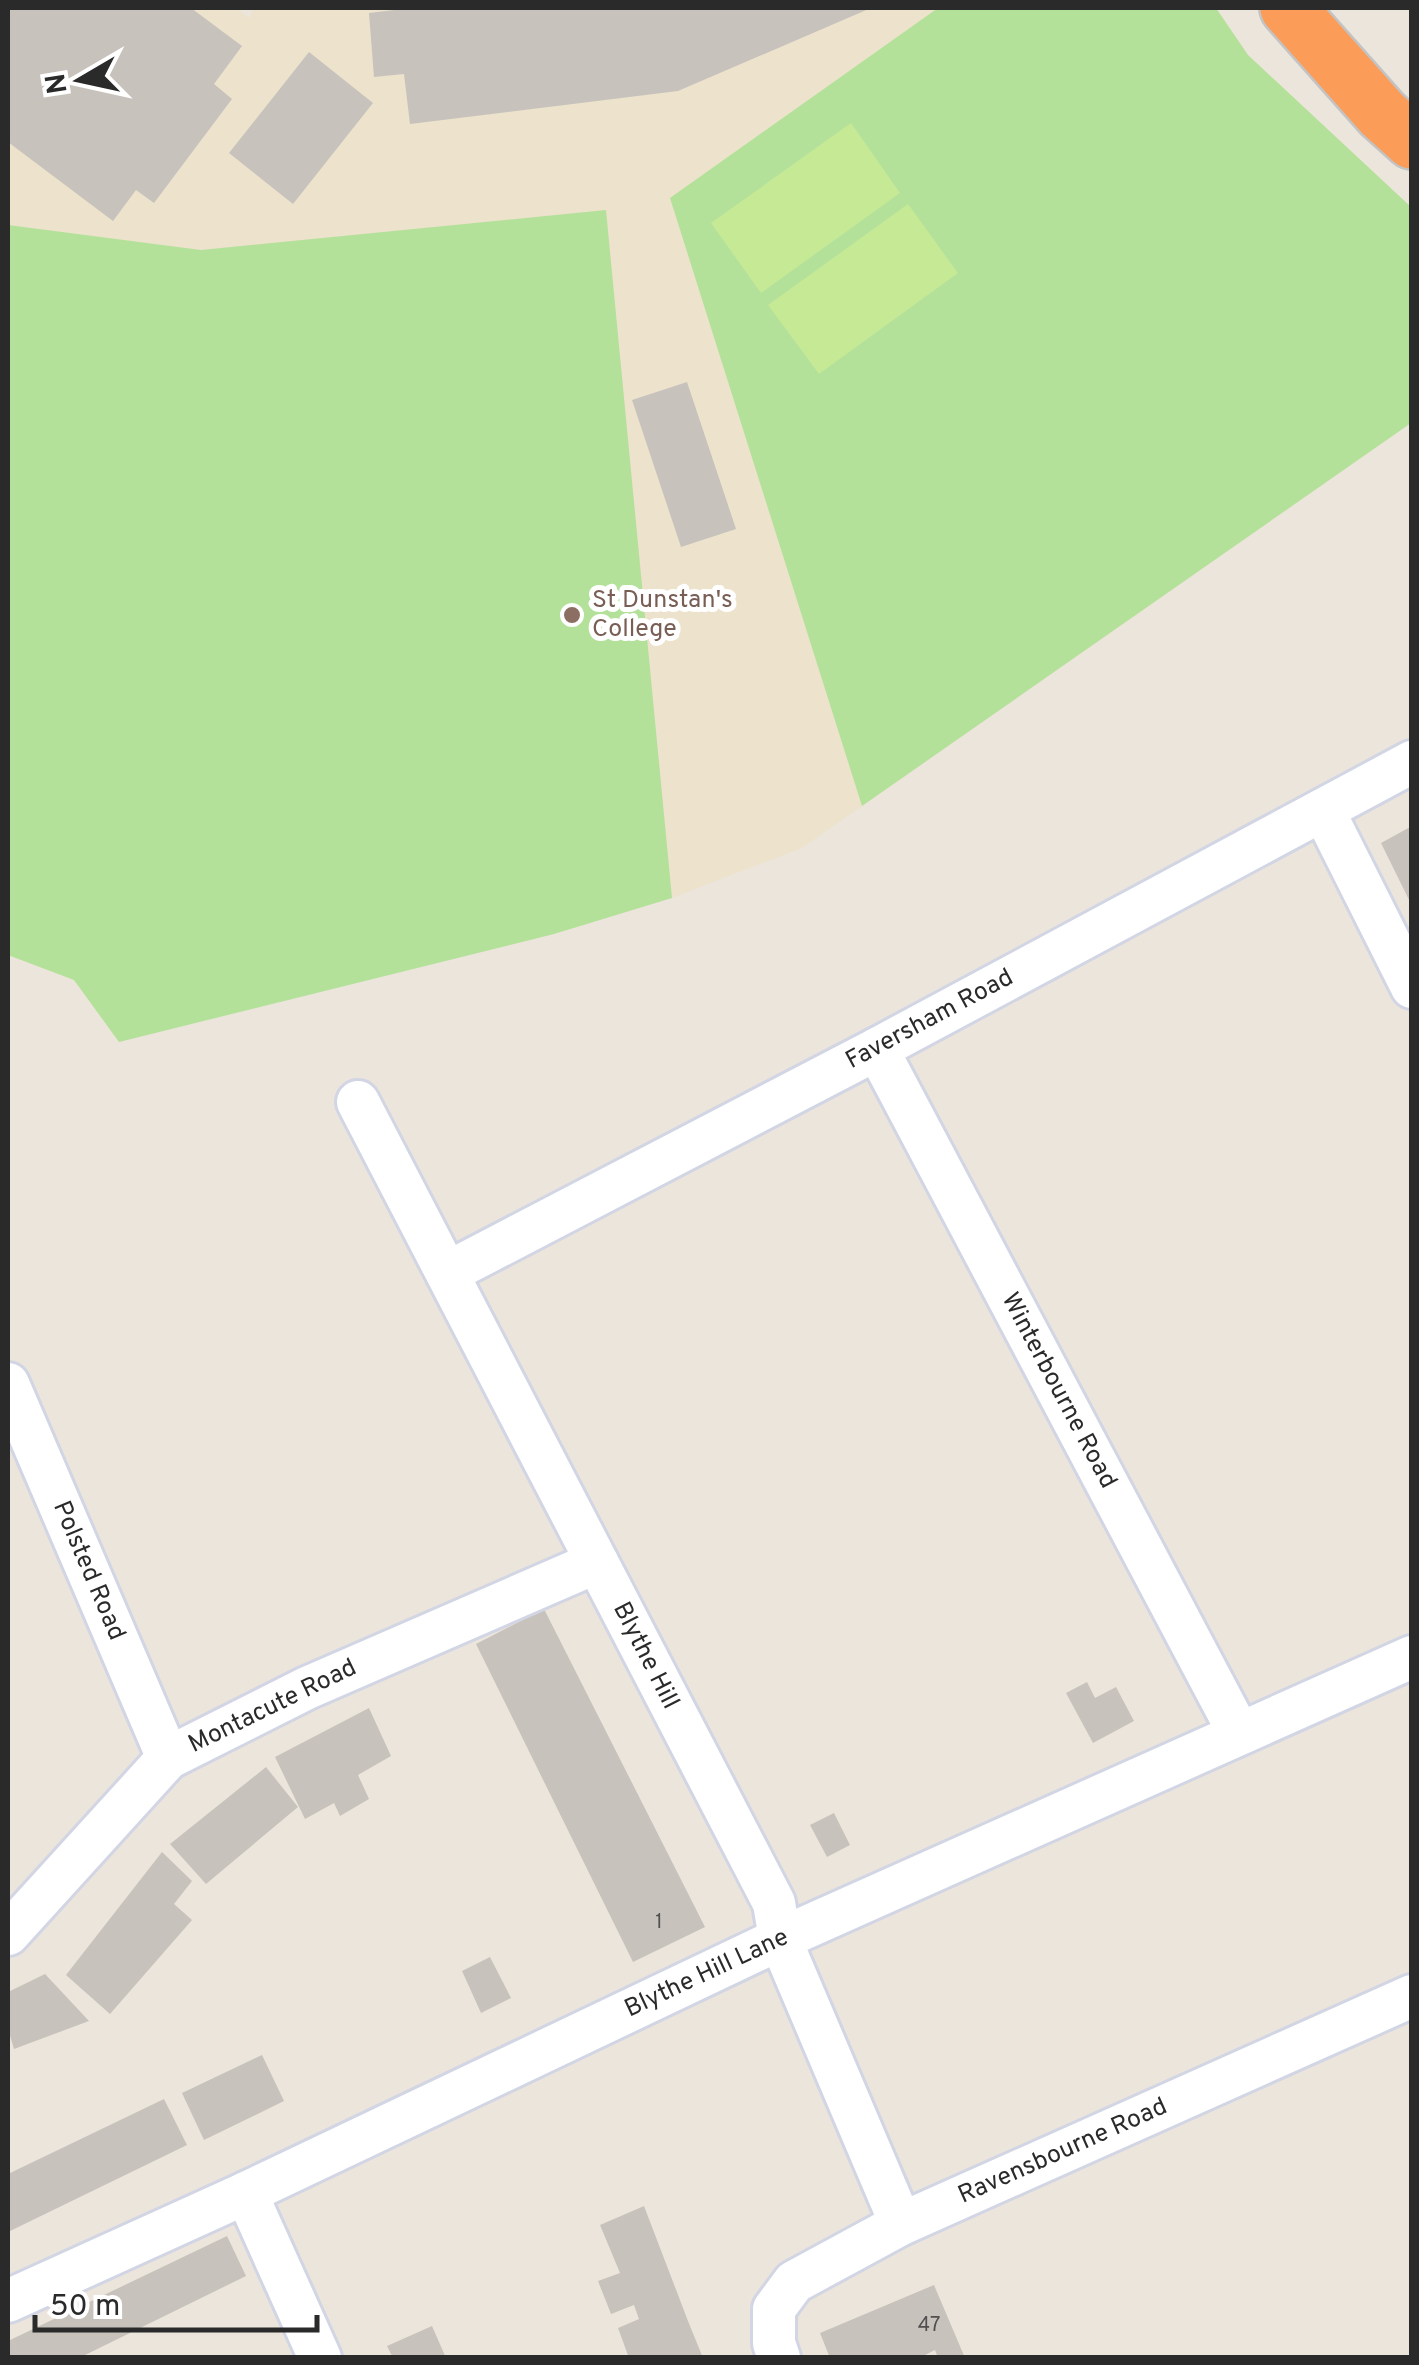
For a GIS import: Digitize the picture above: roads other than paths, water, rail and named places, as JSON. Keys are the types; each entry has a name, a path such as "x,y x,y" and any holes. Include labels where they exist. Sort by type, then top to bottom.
{"highway":[{"path":"1288,8 1382,114 1412,141"}],"street":[{"name":"Faversham Road","path":"447,1273 877,1049 1412,762"},
{"path":"1324,810 1412,987"},
{"name":"Winterbourne Road","path":"877,1049 1239,1734"},
{"name":"Blythe Hill","path":"358,1102 774,1903 780,1939 901,2224"},
{"name":"Polsted Road","path":"8,1384 168,1758"},
{"name":"Montacute Road","path":"8,1934 168,1758 307,1688 597,1562"},
{"name":"Blythe Hill Lane","path":"8,2301 780,1939 1412,1657"},
{"name":"Ravensbourne Road","path":"780,2358 774,2343 774,2309 794,2282 901,2224 1412,1996"},
{"path":"246,2192 320,2358"}],"place":[{"name":"St Dunstan's College","path":"572,615"}]}
